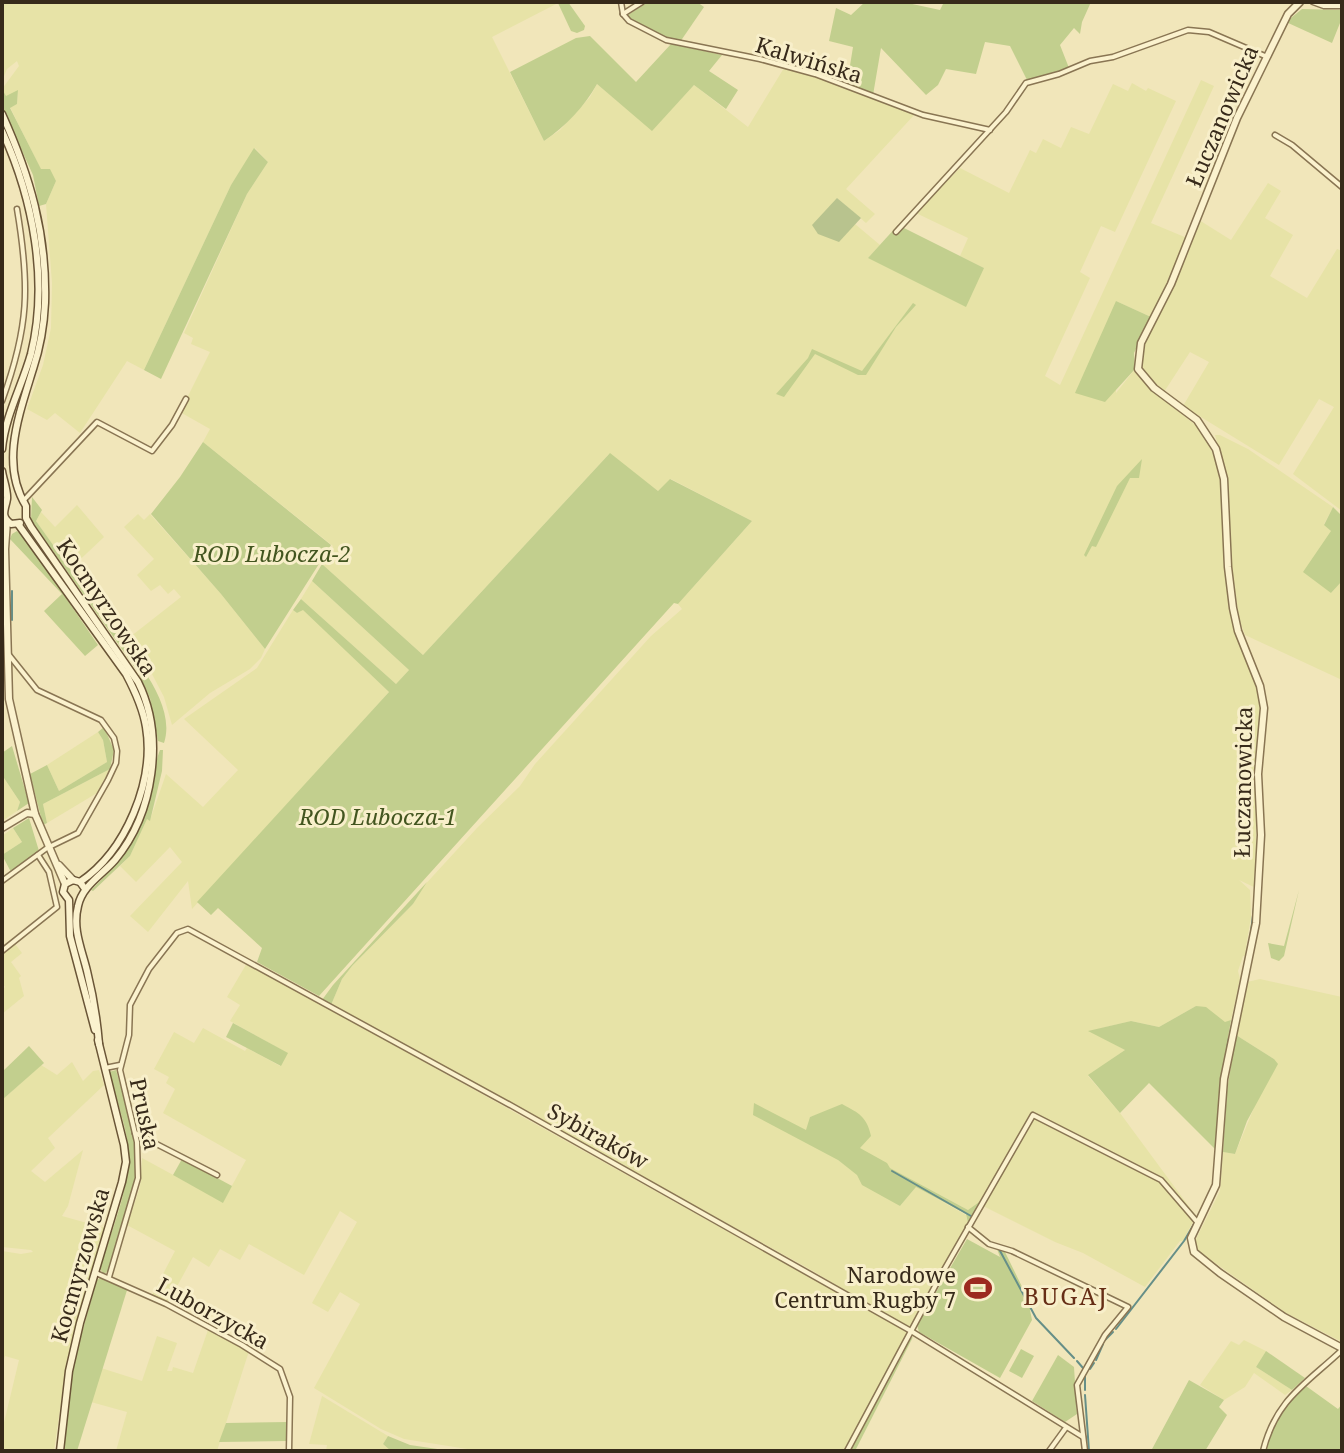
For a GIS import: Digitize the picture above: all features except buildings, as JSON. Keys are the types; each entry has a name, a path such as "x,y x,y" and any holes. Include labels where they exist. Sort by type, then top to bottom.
{"main road":[{"name":"Łuczanowicka","path":"1295,4 1265,56 1237,118 1171,284 1141,343 1138,369 1154,388 1197,420 1216,449 1224,479 1233,608 1238,631 1260,686 1264,708 1258,774 1261,835 1256,923 1224,1079 1217,1179 1190,1241 1191,1248 1200,1258 1284,1317 1342,1349"},
{"path":"2,114 24,162 33,194 45,287 39,351 11,439 9,473 20,501 27,509 26,518 13,523 5,540 6,700 35,814 47,848 65,884 63,892 69,900 79,901 85,889 55,861"},
{"path":"2,131 27,198 35,246 38,301 34,342 2,449"},
{"path":"2,471 6,503 2,511 13,523"},
{"path":"6,503 20,501"},
{"name":"Kocmyrzowska","path":"26,518 127,663 143,691 153,724 155,747 152,773 132,835 114,861 85,889"},
{"name":"Kocmyrzowska","path":"13,523 126,674 139,700 147,729 144,774 126,831 106,861 76,881"},
{"path":"2,828 27,813 35,814"},
{"path":"65,884 76,881"},
{"name":"Kocmyrzowska","path":"60,1451 69,1371 126,1162 70,936 69,900"},
{"name":"Kocmyrzowska","path":"79,901 76,920 78,939 92,991 99,1044"}],"street":[{"path":"621,2 623,14 642,2"},
{"path":"1313,2 1324,6 1342,6"},
{"name":"Kalwińska","path":"623,14 629,21 666,40 815,74 923,115 990,130"},
{"path":"896,232 990,130 1026,83 1090,61 1113,57 1181,31 1209,32 1265,56"},
{"path":"1275,135 1341,185"},
{"path":"2,401 17,357 26,309 17,209"},
{"path":"20,501 97,422 152,451 172,425 186,399"},
{"path":"2,881 47,848 78,833 116,763 117,744 97,717 37,690 7,655"},
{"path":"2,951 57,907 49,872 38,855"},
{"name":"Pruska","path":"109,1277 138,1178 138,1151 121,1082 120,1065 129,1035 130,1005 135,992 177,933 188,929"},
{"name":"Sybiraków","path":"188,929 512,1106 911,1331 1065,1429 1083,1437"},
{"path":"105,1068 120,1065"},
{"path":"847,1451 968,1227 1033,1115 1161,1180 1198,1223"},
{"path":"135,1133 217,1175"},
{"path":"968,1227 989,1244 1012,1251 1128,1307 1105,1335 1080,1378 1077,1391 1085,1451"},
{"name":"Luborzycka","path":"96,1273 242,1345 280,1369 290,1397 289,1451"},
{"path":"1263,1451 1270,1425 1282,1405 1342,1349"},
{"path":"1049,1451 1065,1429"}],"shaded area":[{"path":"2,2 560,2 492,37 544,141 560,130 590,97 597,84 652,130 694,85 748,127 784,68 915,114 846,189 875,214 866,223 837,198 839,241 855,224 880,245 868,258 984,268 960,256 968,238 916,213 960,168 1009,193 1030,150 1036,153 1043,139 1061,148 1071,127 1089,134 1113,84 1128,91 1132,83 1146,91 1148,88 1176,101 1115,232 1101,226 1080,272 1090,278 1045,376 1060,385 1201,80 1214,86 1151,223 1187,238 1151,317 1116,301 1116,393 1135,369 1154,392 1204,432 1220,472 1231,612 1261,705 1256,767 1256,888 1239,880 1250,890 1251,917 1245,953 1248,955 1243,956 1238,971 1240,979 1231,1020 1226,1023 1196,1006 1159,1027 1131,1021 1090,1031 1125,1050 1088,1076 1120,1113 1196,1216 1183,1241 1145,1287 1083,1253 983,1206 968,1210 890,1168 859,1148 828,1111 810,1117 838,1160 900,1206 916,1187 966,1215 968,1223 913,1322 910,1326 904,1325 806,1267 331,1005 342,979 352,966 413,904 421,889 477,828 520,786 535,764 651,636 682,609 678,604 752,521 671,479 658,491 609,454 423,655 322,564 333,546 203,442 210,429 180,412 210,352 191,344 193,338 184,333 247,194 268,162 255,148 231,185 144,370 127,361 80,433 55,413 47,420 27,409 43,365 51,328 52,283 46,204 56,181 41,170 10,107 17,104 18,91 5,97 2,89 19,66 17,61 7,69 2,81"},
{"path":"1268,183 1281,191 1265,218 1293,235 1270,276 1307,298 1337,249 1342,251 1342,511 1293,474 1334,407 1319,399 1279,465 1183,406 1209,362 1190,352 1164,392 1153,384 1141,366 1142,348 1187,256 1199,220 1231,240"},
{"path":"1215,435 1248,449 1333,507 1324,524 1331,531 1331,593 1342,581 1342,680 1245,635 1239,619 1232,567 1226,473"},
{"path":"77,505 104,537 70,569 36,521 41,512 55,527"},
{"path":"138,514 144,520 150,514 265,649 250,669 210,693 172,725 164,697 130,637 181,597 174,589 168,594 160,585 151,591 137,575 154,559 124,527"},
{"path":"312,581 409,670 396,684 301,599"},
{"path":"303,609 389,692 192,909 188,881 148,932 130,916 182,862 170,847 136,882 120,866 130,856 147,818 150,820 166,774 203,807 238,770 184,719 257,668 293,610 297,613"},
{"path":"98,732 103,740 107,762 59,791 47,765"},
{"path":"110,769 97,793 47,823 43,804"},
{"path":"2,775 20,802 17,811 2,821"},
{"path":"13,828 22,842 2,855 2,836"},
{"path":"15,944 22,953 11,962 21,976 24,996 2,1014 2,990 5,987 2,983 2,954"},
{"path":"247,963 906,1331 846,1451 480,1451 404,1439 381,1429 314,1388 360,1304 340,1292 328,1312 312,1303 357,1222 340,1211 304,1275 249,1244 240,1260 220,1249 209,1267 193,1257 168,1303 152,1295 175,1251 127,1225 140,1187 142,1158 223,1202 246,1160 163,1113 175,1089 166,1083 169,1077 154,1069 174,1032 194,1043 203,1028 280,1066 287,1053 230,1021 240,1005 227,997"},
{"path":"1260,979 1342,997 1342,1342 1286,1313 1198,1251 1194,1243 1220,1191 1223,1152 1235,1154 1274,1059 1236,1035 1247,982"},
{"path":"72,1062 83,1081 93,1071 99,1070 104,1085 48,1138 55,1148 31,1171 45,1182 83,1150 68,1206 62,1216 105,1228 67,1360 54,1451 2,1451 2,1431 19,1360 5,1356 2,1366 2,1251 33,1252 2,1247 2,1100 41,1065 57,1075"},
{"path":"208,1330 249,1351 217,1451 116,1451 127,1412 91,1402 101,1368 142,1381 157,1336 177,1343 167,1371 172,1371 173,1367 193,1373"},
{"path":"1244,1340 1266,1351 1256,1367 1292,1390 1285,1395 1254,1373 1245,1387 1224,1400 1200,1385 1231,1341 1239,1345"},
{"path":"322,1396 388,1436 383,1444 391,1451 326,1451 327,1445 309,1444"}],"green space":[{"path":"560,2 568,2 585,26 584,30 577,33 571,31"},
{"path":"648,2 697,2 704,7 680,42 629,20 628,15"},
{"path":"865,2 903,2 940,10 944,2 1091,2 1080,34 1074,28 1060,45 1069,68 1027,80 1010,46 985,42 976,74 946,69 938,85 926,95 881,48 873,95 847,84 853,47 829,41 836,8 851,15"},
{"path":"1302,9 1342,10 1332,43 1286,22"},
{"path":"590,36 636,82 671,44 722,55 709,71 738,90 726,109 694,85 652,131 597,84 574,116 544,141 510,72 576,38"},
{"path":"2,89 6,96 18,90 17,104 10,108 41,169 50,169 56,181 46,204 39,206 33,175 2,107"},
{"path":"254,148 268,162 247,194 161,379 144,370 231,185"},
{"path":"837,198 861,218 839,242 818,234 812,225"},
{"path":"898,225 984,268 966,307 868,258"},
{"path":"1116,301 1151,317 1134,353 1135,369 1105,402 1075,393"},
{"path":"913,303 916,305 896,327 866,375 858,375 815,354 784,397 776,394 808,358 812,349 862,371"},
{"name":"ROD Lubocza-2","path":"203,442 331,545 265,649 151,514"},
{"name":"ROD Lubocza-1","path":"610,453 658,491 670,479 752,521 678,604 674,603 319,996 257,962 262,948 218,908 211,915 197,902 389,692 303,610 297,613 293,610 301,599 396,684 409,670 312,581 322,564 423,655"},
{"path":"1142,459 1139,478 1130,478 1096,547 1092,546 1086,557 1084,555 1117,486"},
{"path":"32,497 42,510 36,521 148,676 164,710 164,743 158,741 150,698 138,672 31,520"},
{"path":"1333,507 1342,516 1342,581 1331,593 1303,572 1331,531 1324,525"},
{"path":"17,531 25,538 98,645 85,656 44,611 62,594 10,539"},
{"path":"104,727 114,750 110,769 43,804 47,823 43,825 30,774 47,765 59,791 107,762 103,740 98,732"},
{"path":"12,746 29,803 17,811 20,802 2,775 2,753"},
{"path":"160,750 163,750 162,771 150,821 147,819 130,856 93,891 121,857 134,835 150,793"},
{"path":"29,818 39,851 11,872 2,855 22,842 13,828"},
{"path":"427,882 413,904 352,966 342,979 331,1005 322,1000 333,985"},
{"path":"1299,890 1284,956 1279,961 1271,958 1268,943 1284,946"},
{"path":"1196,1006 1206,1007 1225,1022 1231,1020 1221,1079 1215,1149 1149,1083 1120,1113 1088,1075 1125,1050 1088,1031 1131,1021 1159,1027"},
{"path":"233,1023 288,1053 281,1066 226,1037"},
{"path":"1236,1035 1278,1064 1247,1121 1235,1154 1223,1152 1227,1091"},
{"path":"29,1046 44,1063 2,1100 2,1072"},
{"path":"116,1070 136,1141 137,1163 135,1185 110,1269 104,1274 100,1269 120,1208 129,1160 125,1127 109,1072"},
{"path":"754,1103 806,1130 810,1117 842,1104 858,1113 867,1124 871,1136 860,1148 887,1163 890,1168 968,1210 982,1200 968,1223 966,1214 916,1187 900,1206 862,1185 857,1175 838,1160 753,1115"},
{"path":"182,1159 232,1186 223,1203 173,1175"},
{"name":"Narodowe Centrum Rugby 7","path":"967,1239 1000,1257 997,1249 1004,1250 1032,1307 1032,1320 1000,1378 919,1332 917,1325"},
{"path":"100,1278 128,1287 77,1451 63,1451 72,1368"},
{"path":"913,1337 855,1451 849,1451 907,1341"},
{"path":"1021,1349 1034,1356 1022,1378 1009,1371"},
{"path":"1266,1351 1305,1378 1292,1390 1256,1367"},
{"path":"1058,1355 1074,1367 1077,1414 1065,1422 1032,1401"},
{"path":"1189,1380 1224,1400 1219,1407 1227,1415 1205,1451 1151,1451"},
{"path":"1306,1386 1338,1409 1342,1404 1342,1451 1262,1451 1286,1401"},
{"path":"289,1422 287,1441 219,1442 226,1423"},
{"path":"388,1436 410,1445 451,1451 391,1451 383,1444"}],"waterway":[{"path":"12,591 12,620"},
{"path":"1250,940 1254,907"},
{"path":"1230,1034 1239,993"},
{"path":"1227,1049 1229,1038"},
{"path":"892,1171 971,1216"},
{"path":"1116,1329 1194,1224"},
{"path":"999,1249 1036,1318 1074,1358"},
{"path":"1105,1340 1113,1332"},
{"path":"1096,1360 1103,1344"},
{"path":"1077,1361 1083,1368"},
{"path":"1090,1369 1094,1363"},
{"path":"1085,1374 1085,1390"},
{"path":"1085,1395 1089,1451"}],"place":[{"name":"Narodowe Centrum Rugby 7","path":"978,1288"}],"district":[{"name":"BUGAJ","path":"1066,1297"}]}
